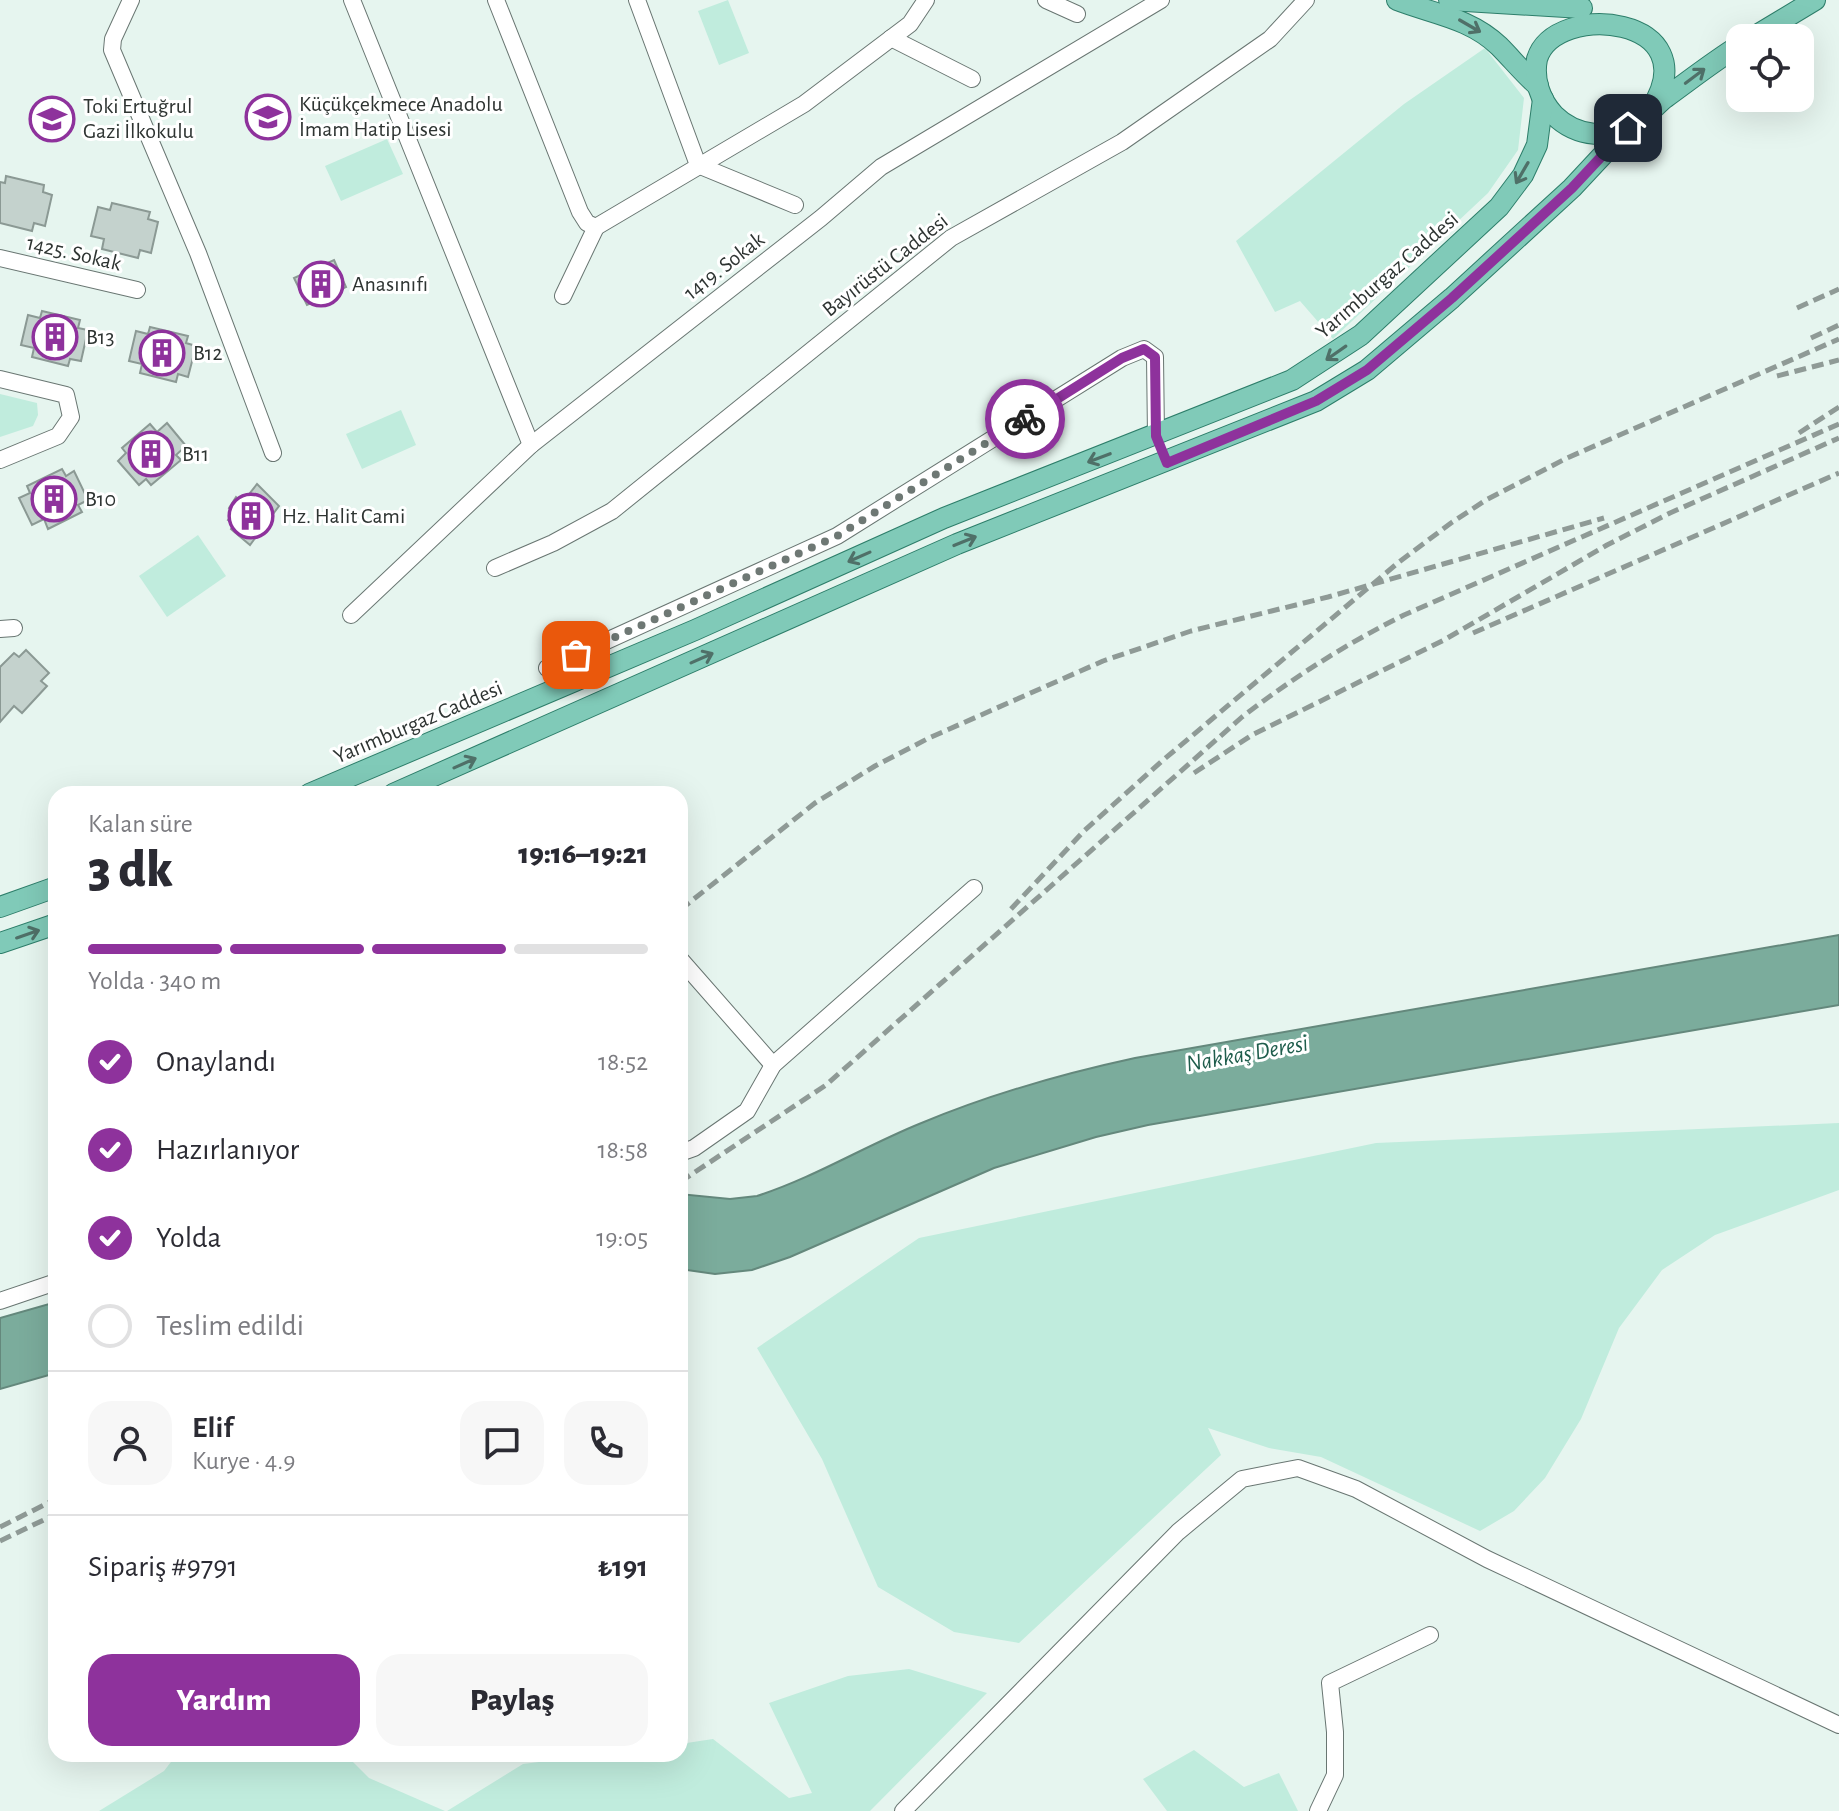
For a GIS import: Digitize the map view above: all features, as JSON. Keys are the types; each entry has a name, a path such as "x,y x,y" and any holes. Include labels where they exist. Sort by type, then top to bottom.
{"main road":[{"path":"1397,0 1476,29 1498,45 1558,119 1581,132 1606,134 1628,128"},
{"path":"1449,0 1592,7 1635,16 1658,43 1664,77 1651,109"},
{"path":"1775,24 1815,0"},
{"path":"1540,93 1536,62 1544,38 1560,19 1592,7"},
{"path":"411,786 957,544 1167,463 1316,401 1367,370 1452,298 1572,188 1628,128 1726,55"},
{"name":"Yarımburgaz Caddesi","path":"328,786 695,630 944,518 1292,380 1361,335 1499,207 1523,175 1537,145 1540,93"},
{"path":"1156,436 1167,463"},
{"path":"0,907 48,890"},
{"path":"0,943 48,927"}],"street":[{"path":"131,0 113,39 112,50 198,253 273,453"},
{"path":"352,0 531,445"},
{"path":"496,0 580,212 587,223 596,227"},
{"path":"637,0 698,165 795,205"},
{"path":"1046,0 1077,14"},
{"name":"1419. Sokak","path":"351,615 531,445 821,218 881,167 1161,0"},
{"name":"Bayırüstü Caddesi","path":"495,568 553,543 612,511 951,238 1122,142 1270,39 1306,0"},
{"path":"563,296 596,227 804,104 910,24 924,1"},
{"path":"891,38 972,79"},
{"name":"1425. Sokak","path":"0,258 137,290"},
{"path":"547,668 837,536 1122,358 1144,349 1155,357 1156,436"},
{"path":"0,379 66,395 71,417 58,436 0,460"},
{"path":"688,1150 747,1111 773,1065 974,888"},
{"path":"688,968 773,1065"},
{"path":"0,1301 48,1285"},
{"path":"903,1811 1178,1532 1242,1479 1298,1468 1356,1489 1487,1559 1839,1725"},
{"path":"1318,1811 1335,1775 1330,1683 1430,1635"}],"shaded area":[{"path":"728,0 749,53 719,65 698,11"},
{"path":"1485,48 1524,98 1518,150 1488,193 1333,339 1300,301 1275,312 1236,241 1404,104"},
{"path":"387,139 403,174 341,201 325,166"},
{"path":"0,394 37,403 38,415 33,426 0,437"},
{"path":"401,410 416,445 362,469 346,434"},
{"path":"198,535 226,576 167,617 139,576"},
{"path":"1839,1123 1839,1190 1715,1235 1662,1270 1619,1328 1581,1419 1545,1478 1514,1511 1480,1531 1321,1457 1269,1448 1208,1428 1221,1455 1019,1643 954,1632 878,1587 822,1459 757,1348 919,1238 1376,1143"},
{"path":"909,1669 987,1693 870,1811 447,1811 523,1764 688,1762 688,1743 713,1739 789,1798 812,1793 769,1703 848,1676"},
{"path":"1194,1750 1244,1787 1279,1773 1298,1811 1167,1811 1143,1779"},
{"path":"171,1762 353,1762 369,1778 445,1811 99,1811 164,1771"}],"water":[{"name":"Nakkaş Deresi","path":"1839,935 1839,1005 1148,1125 1096,1137 994,1168 790,1257 752,1270 715,1274 688,1270 688,1195 730,1199 757,1196 945,1113 1052,1078 1135,1058"},
{"path":"48,1304 48,1375 0,1389 0,1318"}],"building":[{"path":"6,176 44,185 43,192 52,195 45,226 34,223 32,231 0,223 0,182 5,183"},
{"path":"112,203 150,212 148,219 158,222 151,253 140,250 138,258 102,249 104,239 91,236 98,207 110,210"},
{"name":"Anasınıfı","path":"334,260 346,287 307,305 294,278"},
{"name":"B13","path":"42,311 80,320 78,328 88,330 81,361 70,359 68,366 32,357 34,348 21,345 28,315 40,318"},
{"name":"B12","path":"150,327 188,336 186,343 196,346 188,377 178,374 176,382 140,373 142,364 129,361 136,331 148,334"},
{"name":"B11","path":"167,423 186,446 176,455 181,460 151,485 146,479 139,485 118,461 126,453 122,448 150,424 157,432"},
{"name":"B10","path":"62,469 66,476 74,471 88,500 78,505 82,512 48,529 44,519 32,525 19,498 30,493 27,486"},
{"name":"Hz. Halit Cami","path":"257,484 279,506 250,545 231,529 234,524 228,520 234,512 229,508 236,497 242,503"},
{"path":"26,650 49,673 41,681 47,686 22,713 14,706 0,722 0,667 14,653 19,657"}],"railway":[{"path":"1797,308 1839,289"},
{"path":"1811,338 1839,325"},
{"path":"1011,909 1084,831 1162,761 1399,562 1451,523 1486,500 1567,458 1839,339"},
{"path":"1777,376 1839,360"},
{"path":"1799,433 1839,407"},
{"path":"688,1177 826,1085 1242,717 1301,675 1404,615 1839,424"},
{"path":"1194,773 1252,735 1444,640 1607,545 1670,513 1839,438"},
{"path":"1473,633 1839,473"},
{"path":"688,904 815,803 875,766 929,738 1103,661 1191,631 1328,597 1604,518"},
{"path":"0,1527 48,1503"},
{"path":"0,1541 48,1518"}],"way so far":[{"path":"576,655 837,536 1025,419"}],"place":[{"name":"Küçükçekmece Anadolu İmam Hatip Lisesi","path":"268,117"},
{"name":"Toki Ertuğrul Gazi İlkokulu","path":"52,119"},
{"name":"Anasınıfı","path":"321,284"},
{"name":"B13","path":"55,337"},
{"name":"B12","path":"162,353"},
{"name":"B11","path":"151,454"},
{"name":"B10","path":"54,499"},
{"name":"Hz. Halit Cami","path":"251,516"}],"route":[{"path":"1025,419 1122,358 1144,349 1155,357 1156,436 1167,463 1316,401 1367,370 1452,298 1572,188 1628,128"}]}
